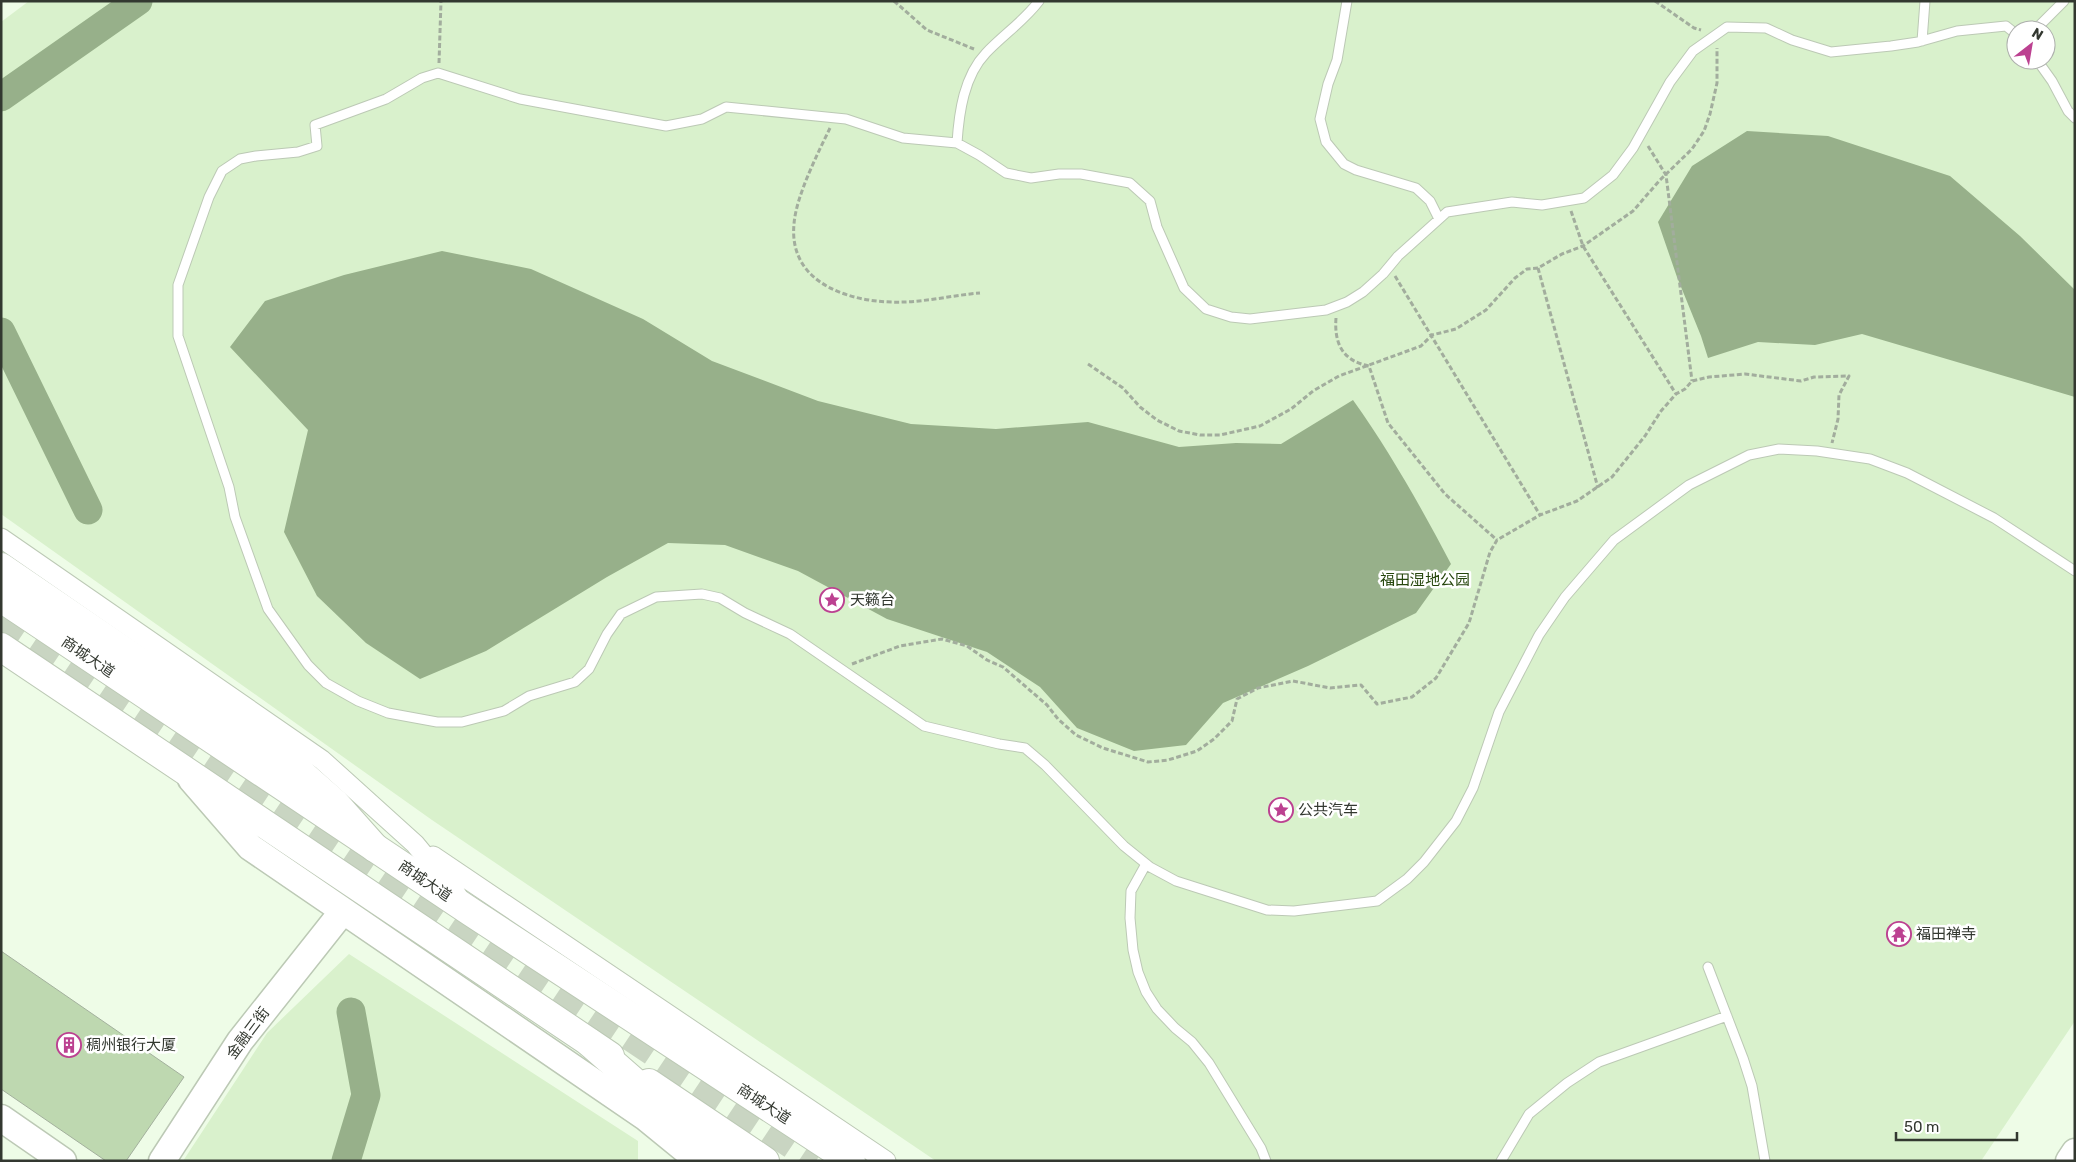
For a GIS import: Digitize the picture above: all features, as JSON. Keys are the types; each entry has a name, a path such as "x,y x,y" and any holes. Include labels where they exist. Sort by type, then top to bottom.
{"main road":[{"path":"1,567 253,737 294,767 335,803 375,848"},
{"name":"商城大道","path":"1,598 471,912 851,1161"},
{"path":"1,647 765,1161"},
{"path":"590,1043 687,1128 731,1161"}],"street":[{"path":"1,538 322,760 415,844 886,1161"},
{"path":"183,769 250,847 645,1117 690,1158"},
{"path":"415,844 471,912"},
{"name":"金融三街","path":"162,1161 240,1042 344,911"},
{"path":"1,1118 63,1161"},
{"path":"2069,1161 2075,1152"}],"lane":[{"path":"957,143 959,114 965,93 975,70 985,54 1039,1"},
{"path":"1346,1 1337,60 1328,84 1320,119 1326,142 1344,164 1356,170 1416,188 1430,201 1439,219"},
{"path":"1922,41 1925,1"},
{"path":"2046,20 2064,1"},
{"path":"2006,26 1957,31 1922,41 1870,49 1831,52 1792,40 1766,28 1727,27 1693,51 1670,82 1633,148 1613,175 1584,198 1542,205 1512,202 1447,212 1363,292 1326,310 1250,319 1231,317 1206,309 1184,288 1157,227 1150,201 1130,183 1081,174 1059,174 1031,178 1006,174 979,155 957,143 903,138 834,118 726,107 702,119 666,126 520,99 438,74 422,78 386,99 315,125 317,146 298,152 240,159 222,172 209,196 178,286 178,336 229,487 235,517 268,609 308,665 326,683 378,710 437,722 462,722 483,718 504,711 529,696 575,682 589,669 621,614 656,597 702,594 720,598 744,613 790,634 924,726 999,744 1025,748 1046,765 1124,846 1146,864 1176,881 1267,910 1294,911 1378,901 1407,879 1424,862 1456,821 1473,788 1499,712 1539,635 1565,597 1614,540 1676,496 1689,484 1749,455 1779,449 1870,459 1907,473 1994,518 2075,571"},
{"path":"2044,70 2068,111 2075,118"},
{"path":"1146,864 1131,891 1130,918 1133,950 1138,972 1146,992 1157,1009 1192,1042 1209,1063 1261,1148 1266,1161"},
{"path":"1708,967 1752,1086 1765,1161"},
{"path":"1501,1161 1528,1114 1567,1083 1599,1062 1727,1016"}],"path":[{"path":"438,74 441,1"},
{"path":"894,1 927,30 985,54"},
{"path":"1088,364 1123,388 1140,407 1157,420 1179,430 1200,435 1220,435 1260,426 1291,409 1313,390 1339,376 1421,346 1432,335 1456,329 1473,319 1499,297 1515,278 1527,269 1538,268 1562,254 1583,246 1633,211 1692,149 1704,131 1717,83 1716,35 1694,28 1655,1"},
{"path":"834,118 815,159 794,223 795,249 807,271 831,290 869,301 927,301 980,293"},
{"path":"1640,134 1666,175 1692,381"},
{"path":"1567,201 1583,246 1676,394"},
{"path":"1389,266 1540,515"},
{"path":"1538,268 1598,488"},
{"path":"1337,306 1338,345 1349,359 1369,366"},
{"path":"1369,366 1388,423 1445,494 1497,540"},
{"path":"841,668 900,646 942,639 967,646 1002,667 1076,734 1126,756 1148,762 1168,760 1197,751 1214,739 1232,721 1237,699 1258,688 1293,681 1330,688 1360,684 1377,704 1412,697 1436,678 1469,623 1490,552 1497,540 1540,515 1577,501 1612,477 1630,456 1660,411 1692,381 1709,377 1745,374 1800,381 1814,377 1849,376 1839,394 1838,419 1829,453"}],"green space":[{"name":"福田湿地公园","path":"29,1 2075,1 2075,1021 1981,1161 936,1161 432,820 1,514 1,22"},
{"path":"349,954 638,1141 638,1161 183,1161 267,1033"}],"shaded area":[{"path":"1747,131 1828,136 1950,176 2020,236 2075,290 2075,397 1862,334 1815,345 1758,342 1708,358 1658,222 1692,166"},
{"path":"442,251 531,269 643,319 712,361 818,401 911,424 996,429 1088,422 1179,447 1236,443 1281,444 1353,400 1405,480 1451,564 1416,613 1308,666 1223,703 1186,745 1134,751 1077,728 1040,687 987,652 887,619 798,571 725,545 668,543 607,577 486,651 420,679 366,643 317,596 284,532 308,430 230,347 265,301 344,275"}],"building":[{"name":"稠州银行大厦","path":"1,951 184,1077 126,1161 106,1161 1,1089"}],"waterway":[{"path":"1,97 138,1"},
{"path":"1,332 88,510"},
{"path":"346,1161 366,1095 351,1012"}],"tunnel":[{"path":"1,616 816,1161"}],"place":[{"name":"天籁台","path":"832,600"},
{"name":"公共汽车","path":"1281,810"},
{"name":"福田禅寺","path":"1899,934"},
{"name":"稠州银行大厦","path":"69,1045"}]}
